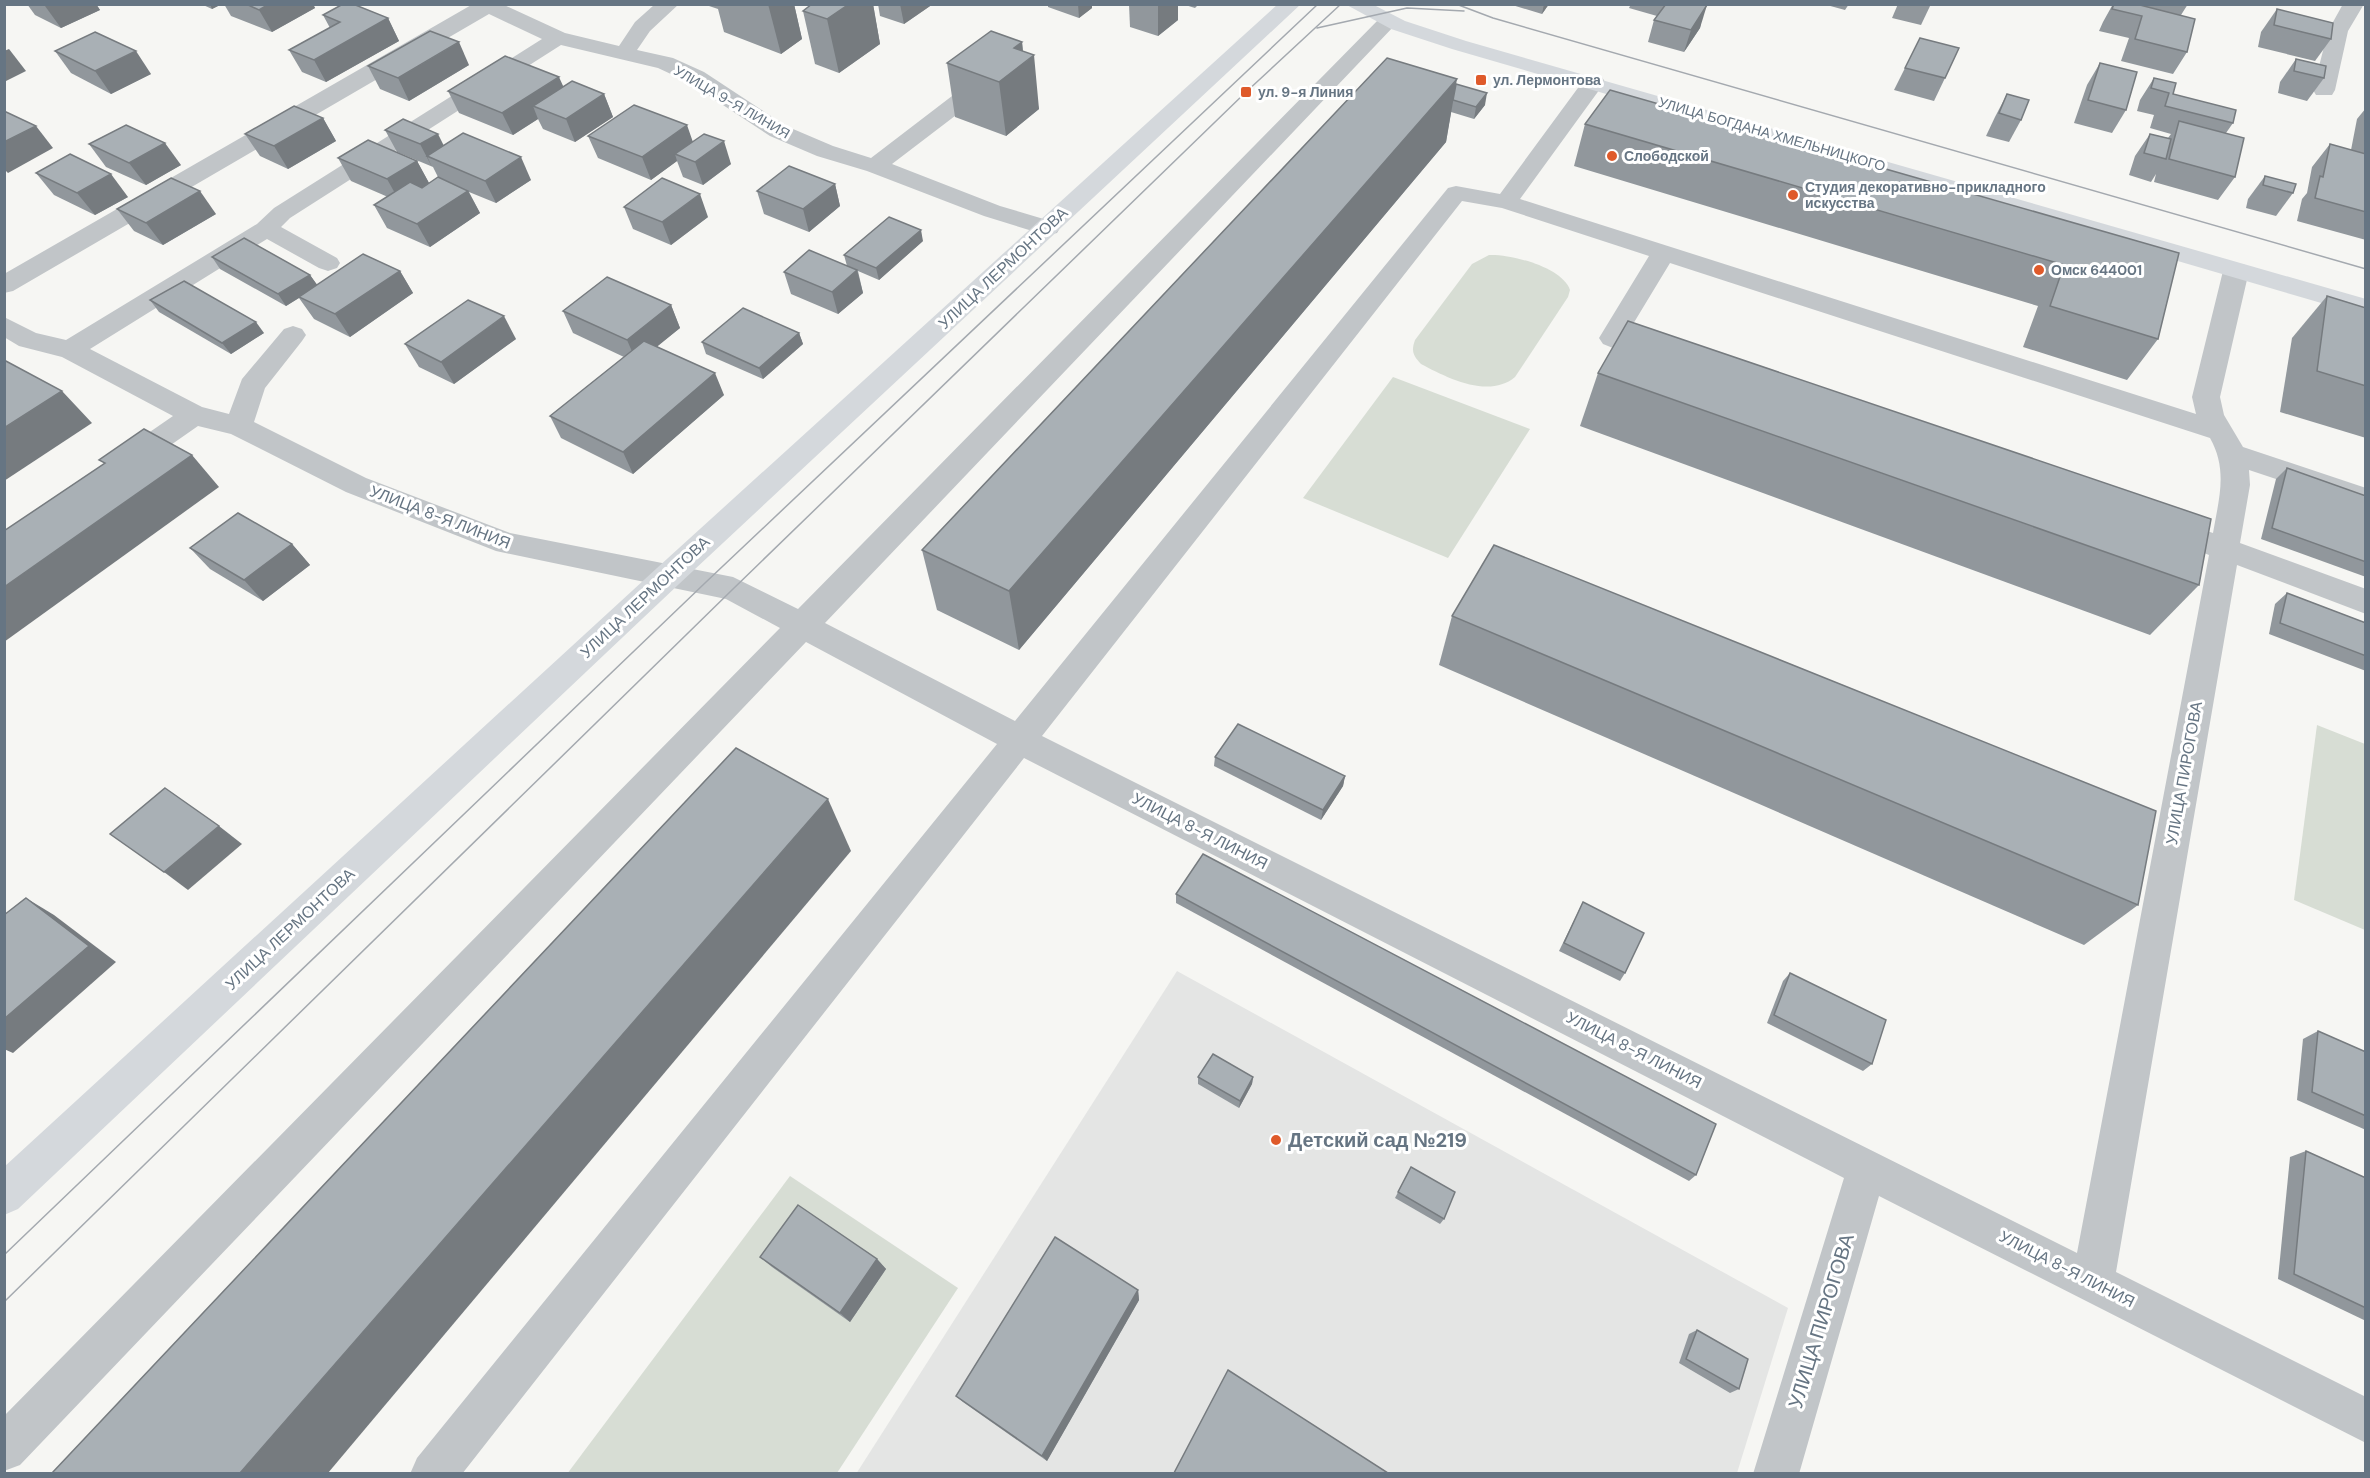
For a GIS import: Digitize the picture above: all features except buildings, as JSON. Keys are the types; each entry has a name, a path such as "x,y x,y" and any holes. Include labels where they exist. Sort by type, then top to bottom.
{"main road":[{"name":"УЛИЦА ЛЕРМОНТОВА","path":"4,1195 668,576 1291,4"},
{"name":"УЛИЦА БОГДАНА ХМЕЛЬНИЦКОГО","path":"1376,11 1459,45 1594,82 2366,308"}],"street":[{"path":"624,55 636,31 652,15 669,4"},
{"path":"4,285 487,5"},
{"name":"УЛИЦА 9-Я ЛИНИЯ","path":"487,5 558,38 675,68 696,77 778,131 825,151 875,166 992,211 1048,228"},
{"path":"2324,90 2338,31 2354,6"},
{"path":"4,1449 802,626 1376,11"},
{"path":"70,350 266,229 282,213 558,38"},
{"path":"1506,201 1594,82"},
{"path":"875,166 960,100"},
{"path":"433,1473 1456,193 1506,201 1664,252 2226,442 2366,499"},
{"path":"266,229 328,263"},
{"path":"1664,252 1612,338 1680,361"},
{"name":"УЛИЦА ПИРОГОВА","path":"2093,1282 2236,485 2226,442 2210,415 2206,397 2236,271"},
{"name":"УЛИЦА 8-Я ЛИНИЯ","path":"4,325 28,340 70,350 194,415 239,426 356,485 506,543 733,589 1020,740 2366,1421"},
{"path":"239,426 252,385 293,335"},
{"path":"99,480 194,415"},
{"path":"2179,532 2366,602"},
{"path":"2139,825 2172,838"},
{"name":"УЛИЦА ПИРОГОВА","path":"1776,1473 1867,1168"}],"shaded area":[{"path":"1489,255 1510,257 1547,269 1565,282 1570,290 1568,297 1515,377 1505,383 1481,386 1455,380 1421,364 1415,356 1413,347 1415,340 1472,264"},
{"path":"1393,377 1530,429 1448,558 1303,498"},
{"path":"2317,725 2365,744 2365,930 2294,900"},
{"name":"Детский сад №219","path":"1177,971 1788,1308 1737,1473 856,1474"},
{"path":"790,1176 958,1288 837,1473 567,1474"}],"tram line":[{"path":"4,1255 705,583 1318,4"},
{"path":"4,1302 733,589 1246,92 1341,4"},
{"path":"1456,4 1493,18 2366,269"},
{"path":"1317,28 1407,8 1464,11"}],"place":[{"name":"ул. Лермонтова","path":"1481,80"},
{"name":"ул. 9-я Линия","path":"1246,92"},
{"name":"Слободской","path":"1612,156"},
{"name":"Студия декоративно-прикладного искусства","path":"1793,195"},
{"name":"Омск 644001","path":"2039,270"},
{"name":"Детский сад №219","path":"1276,1140"}]}
